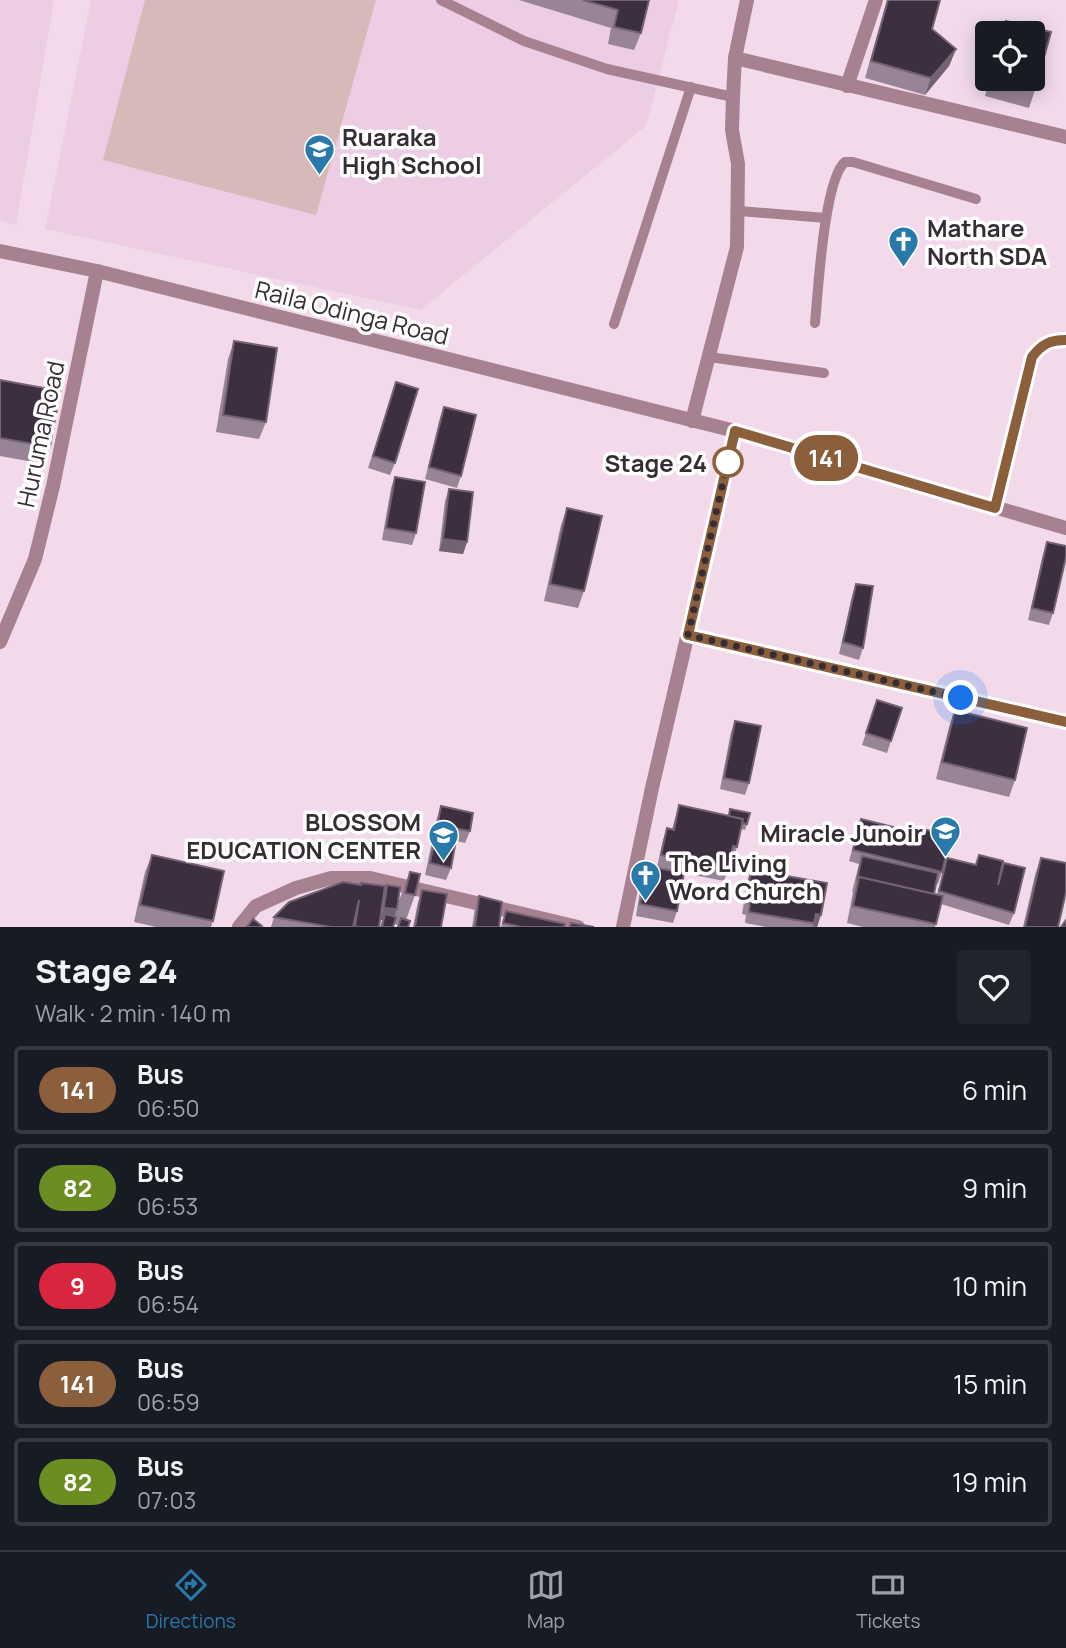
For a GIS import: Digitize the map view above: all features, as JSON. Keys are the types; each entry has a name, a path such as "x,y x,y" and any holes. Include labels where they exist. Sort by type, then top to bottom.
{"street":[{"path":"692,421 737,247 738,164 732,130 733,97 735,58 747,0"},
{"path":"847,86 876,0"},
{"path":"735,58 1066,137"},
{"name":"Raila Odinga Road","path":"0,251 97,271 735,431 1066,528"},
{"name":"Huruma Road","path":"0,642 35,559 53,486 97,271"},
{"path":"995,508 1032,357 1044,344 1052,340 1066,340"},
{"path":"623,927 652,788 735,431"},
{"path":"688,635 1066,722"},
{"path":"239,927 256,906 296,888 331,878 370,878 579,927"}],"lane":[{"path":"440,0 524,41 607,69 733,97"},
{"path":"614,324 691,88"},
{"path":"815,323 826,218 839,167 845,162 853,162 976,199"},
{"path":"738,211 826,218"},
{"path":"709,357 824,373"}],"shaded area":[{"path":"0,0 54,0 16,225 0,221"},
{"name":"Ruaraka High School","path":"91,0 679,0 646,126 421,310 45,229"},
{"path":"145,0 376,0 316,215 103,160"}],"building":[{"path":"583,0 649,0 641,33 614,27 618,10"},
{"path":"888,0 940,0 932,29 956,49 931,78 871,61"},
{"path":"1045,31 1051,32 1045,54"},
{"path":"234,341 277,348 266,422 223,415"},
{"path":"0,380 60,391 50,447 0,438"},
{"path":"396,382 418,389 395,463 373,456"},
{"path":"444,407 476,415 461,476 429,467"},
{"path":"395,477 425,482 416,533 386,528"},
{"path":"449,489 473,492 467,542 443,539"},
{"path":"567,508 602,516 584,591 550,584"},
{"path":"1047,542 1066,546 1053,613 1032,608"},
{"path":"856,584 873,586 863,648 843,642"},
{"path":"877,700 902,708 891,741 866,733"},
{"path":"955,710 1027,728 1015,780 942,762"},
{"path":"735,721 761,726 749,783 724,778"},
{"path":"679,805 743,819 737,847 733,846 728,870 661,855 667,828 674,830"},
{"path":"441,806 473,813 470,831 458,829 451,868 430,863"},
{"path":"730,809 750,813 747,824 742,823 743,819 729,816"},
{"path":"861,819 917,833 918,828 951,836 942,872 853,850"},
{"path":"152,855 224,871 213,921 140,905"},
{"path":"979,855 1003,861 998,885 1004,863 1025,868 1014,913 939,891 947,858 976,865"},
{"path":"862,856 938,873 934,894 859,877 858,881"},
{"path":"1041,858 1066,863 1066,892 1058,927 1025,927"},
{"path":"647,866 684,873 677,911 640,904"},
{"path":"751,870 827,883 821,915 816,914 814,923 749,912 750,903 746,902"},
{"path":"410,872 420,874 415,895 405,893"},
{"path":"859,877 943,896 936,924 853,906"},
{"path":"343,882 385,886 379,927 355,927 359,900 353,927 331,927 274,917 289,902"},
{"path":"387,885 400,887 397,909 384,908"},
{"path":"422,890 447,894 441,927 415,927"},
{"path":"479,896 502,902 499,927 475,927"},
{"path":"506,911 565,924 564,927 522,927 503,923"},
{"path":"385,914 396,917 393,927 382,927"},
{"path":"401,918 410,921 408,927 398,927"},
{"path":"253,919 262,926 247,927"},
{"path":"571,923 594,927 570,927"}],"bus line":[{"name":"141","path":"1066,340 1052,340 1044,344 1032,357 995,508 735,431 688,635 1066,722"}],"place":[{"name":"Ruaraka High School","path":"319,177"},
{"name":"Mathare North SDA","path":"904,268"},
{"name":"Stage 24","path":"728,462"},
{"name":"Miracle Junoir","path":"946,859"},
{"name":"BLOSSOM EDUCATION CENTER","path":"444,862"},
{"name":"The Living Word Church","path":"646,903"}],"route":[{"path":"728,462 729,456 688,635 961,698"}]}
